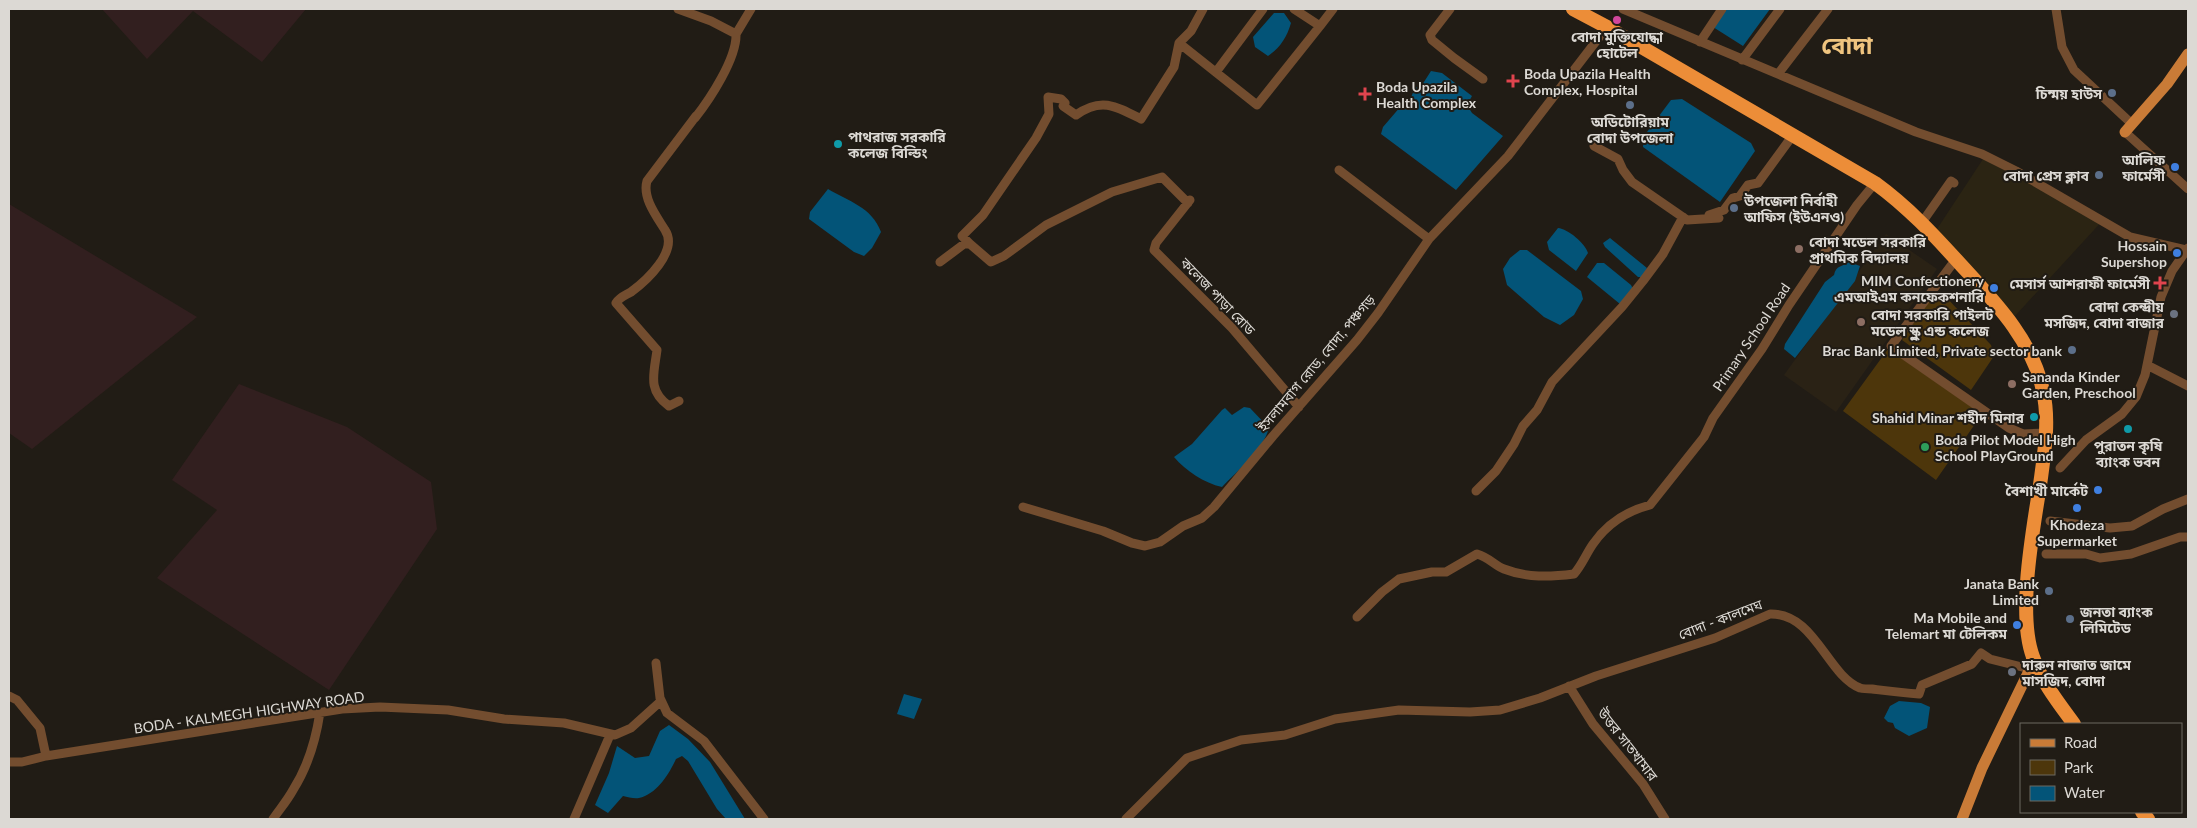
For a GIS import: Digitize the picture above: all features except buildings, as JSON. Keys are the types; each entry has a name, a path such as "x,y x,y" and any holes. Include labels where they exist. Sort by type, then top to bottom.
{"highway":[{"path":"1573,9 1590,12 1607,26 1875,183 1900,202 1932,232 1995,302 2022,338 2031,355 2043,391 2046,433 2031,539 2026,610 2027,632 2031,662 2051,694 2073,723"}],"main road":[{"path":"2128,128 2167,84 2188,54"},
{"path":"1962,819 1982,768 2031,662"}],"street":[{"path":"678,9 711,21 736,34"},
{"path":"679,400 669,406 655,392 652,385 657,350 616,303 619,298 630,292 662,261 668,246 668,234 652,209 645,187 647,181 713,94 736,43 736,34 751,9"},
{"path":"970,244 962,236 982,216 1036,138 1049,114 1048,97 1061,99 1064,103 1063,106 1076,115 1094,105 1107,105 1126,110 1141,119 1174,68 1179,43 1191,31 1203,9"},
{"path":"1216,72 1263,9"},
{"path":"1294,9 1320,26"},
{"path":"1179,43 1257,105 1333,9"},
{"path":"1450,9 1430,35 1432,40 1483,79"},
{"path":"1623,9 1916,132 1982,154 2090,212 2118,232 2130,237 2187,249 2172,271 2161,297 2147,365 2136,396 2122,414 2086,440 2060,468"},
{"path":"1700,42 1722,9"},
{"path":"1742,60 1780,9"},
{"path":"1778,74 1828,9"},
{"path":"2056,9 2062,47 2074,70 2188,190"},
{"name":"ইসলামবাগ রোড, বোদা, পঞ্চগড়","path":"1023,506 1145,546 1160,542 1183,526 1202,518 1214,507 1378,314 1429,239 1508,156 1607,26"},
{"path":"1698,220 1724,210 1733,198 1740,196 1748,184 1758,183 1793,135"},
{"path":"1594,146 1618,159 1632,182 1687,220 1718,218"},
{"path":"1339,170 1429,239"},
{"name":"কলেজ পাড়া রোড","path":"970,244 992,262 1004,256 1046,225 1112,192 1162,177 1189,202 1156,243 1154,250 1232,328 1299,407"},
{"path":"1923,221 1951,181 1954,184"},
{"name":"Primary School Road","path":"1357,617 1382,592 1399,579 1432,572 1446,572 1477,554 1489,558 1503,569 1543,578 1574,574 1594,544 1617,518 1650,505 1704,437 1713,418 1762,349 1789,305 1857,205 1875,183"},
{"path":"1476,492 1496,471 1514,444 1523,426 1537,410 1552,382 1622,307 1643,281 1663,254 1683,217"},
{"path":"940,262 964,244 970,244"},
{"path":"1956,259 1892,346 2009,428 2023,434 2046,433"},
{"path":"2147,365 2188,386"},
{"path":"2050,521 2110,528 2132,526 2163,509 2188,499"},
{"path":"2046,554 2086,554 2100,558 2131,554 2180,537 2188,537"},
{"name":"বোদা - কালমেঘ","path":"1126,819 1187,758 1241,740 1285,735 1335,719 1399,710 1470,712 1500,710 1714,638 1770,614 1779,614 1789,618 1811,634 1848,679 1861,688 1919,694 1922,685 1972,664 1981,653 1990,659 2031,662"},
{"path":"656,663 661,701 667,712 704,741 764,819"},
{"name":"উত্তর সাতখামার","path":"1569,686 1593,724 1643,784 1665,819"},
{"path":"9,696 17,700 40,728 46,756"},
{"path":"574,819 610,735 615,735 630,728 661,701"},
{"name":"BODA - KALMEGH HIGHWAY ROAD","path":"9,762 22,762 46,756 320,712 380,707 448,710 504,718 564,723 610,735"},
{"path":"273,819 294,789 304,768 315,739 320,712"}],"shaded area":[{"path":"102,9 306,9 262,62 193,11 147,59"},
{"path":"1987,153 2014,165 2105,218 2015,316 1988,291 1935,232"},
{"path":"9,204 197,317 32,449 9,433"},
{"name":"বোদা সরকারি পাইলট মডেল স্কুল এন্ড কলেজ","path":"1886,234 1937,269 1836,412 1784,375"},
{"path":"239,384 347,427 431,482 437,529 329,690 157,578 217,510 172,480"}],"green space":[{"path":"1933,295 1946,297 1991,345 1994,356 1971,390 1902,340"},
{"name":"Boda Pilot Model High School PlayGround","path":"1888,349 1982,414 1936,480 1843,411"}],"water":[{"path":"1725,9 1770,9 1743,46 1713,27"},
{"path":"1274,13 1284,13 1291,23 1282,42 1268,56 1255,47 1253,37"},
{"path":"1431,71 1442,73 1472,96 1467,105 1472,113 1503,136 1456,190 1381,134 1383,127 1401,106 1409,102 1415,88 1422,85"},
{"path":"1682,99 1751,143 1755,151 1720,202 1643,147 1644,136 1671,100"},
{"path":"828,189 859,206 872,216 877,223 881,232 872,248 864,256 854,252 809,219 810,212"},
{"path":"1558,228 1576,237 1588,253 1576,271 1549,250 1547,242"},
{"path":"1610,238 1647,268 1643,277 1638,277 1605,247 1603,243"},
{"path":"1520,250 1527,250 1581,291 1583,299 1574,315 1560,325 1544,317 1507,285 1503,269 1510,258"},
{"path":"1849,262 1860,266 1855,281 1795,358 1784,349 1785,344 1825,282 1834,275 1838,268"},
{"path":"1597,263 1604,263 1631,285 1633,289 1620,304 1587,277"},
{"path":"1244,407 1250,408 1269,428 1255,452 1222,487 1196,476 1174,457 1192,444 1222,410 1225,408 1232,415"},
{"path":"904,694 922,699 914,719 897,714"},
{"path":"1899,701 1921,703 1930,707 1927,728 1909,736 1895,728 1893,723 1888,722 1884,718 1890,706"},
{"path":"669,725 688,739 710,762 745,819 726,819 717,809 688,761 682,756 676,759 662,783 645,796 631,798 623,796 608,813 595,805 609,773 617,746 635,758 649,756 660,731"}],"place":[{"name":"বোদা মুক্তিযোদ্ধা হোটেল","path":"1617,20"},
{"name":"Boda Upazila Health Complex, Hospital","path":"1513,81"},
{"name":"চিন্ময় হাউস","path":"2112,93"},
{"name":"Boda Upazila Health Complex","path":"1365,94"},
{"name":"অডিটোরিয়াম বোদা উপজেলা","path":"1630,105"},
{"name":"পাথরাজ সরকারি কলেজ বিল্ডিং","path":"838,144"},
{"name":"আলিফ ফার্মেসী","path":"2175,167"},
{"name":"বোদা প্রেস ক্লাব","path":"2099,175"},
{"name":"উপজেলা নির্বাহী আফিস (ইউএনও)","path":"1734,208"},
{"name":"বোদা মডেল সরকারি প্রাথমিক বিদ্যালয়","path":"1799,249"},
{"name":"Hossain Supershop","path":"2177,253"},
{"name":"মেসার্স আশরাফী ফার্মেসী","path":"2160,283"},
{"name":"MIM Confectionery এমআইএম কনফেকশনারি","path":"1994,288"},
{"name":"বোদা কেন্দ্রীয় মসজিদ, বোদা বাজার","path":"2174,314"},
{"name":"বোদা সরকারি পাইলট মডেল স্কুল এন্ড কলেজ","path":"1861,322"},
{"name":"Brac Bank Limited, Private sector bank","path":"2072,350"},
{"name":"Sananda Kinder Garden, Preschool","path":"2012,384"},
{"name":"Shahid Minar শহীদ মিনার","path":"2034,417"},
{"name":"পুরাতন কৃষি ব্যাংক ভবন","path":"2128,429"},
{"name":"Boda Pilot Model High School PlayGround","path":"1925,447"},
{"name":"বৈশাখী মার্কেট","path":"2098,490"},
{"name":"Khodeza Supermarket","path":"2077,508"},
{"name":"Janata Bank Limited","path":"2049,591"},
{"name":"জনতা ব্যাংক লিমিটেড","path":"2070,619"},
{"name":"Ma Mobile and Telemart মা টেলিকম","path":"2017,625"},
{"name":"দারুন নাজাত জামে মাসজিদ, বোদা","path":"2012,672"}],"district":[{"name":"বোদা","path":"1847,44"}]}
